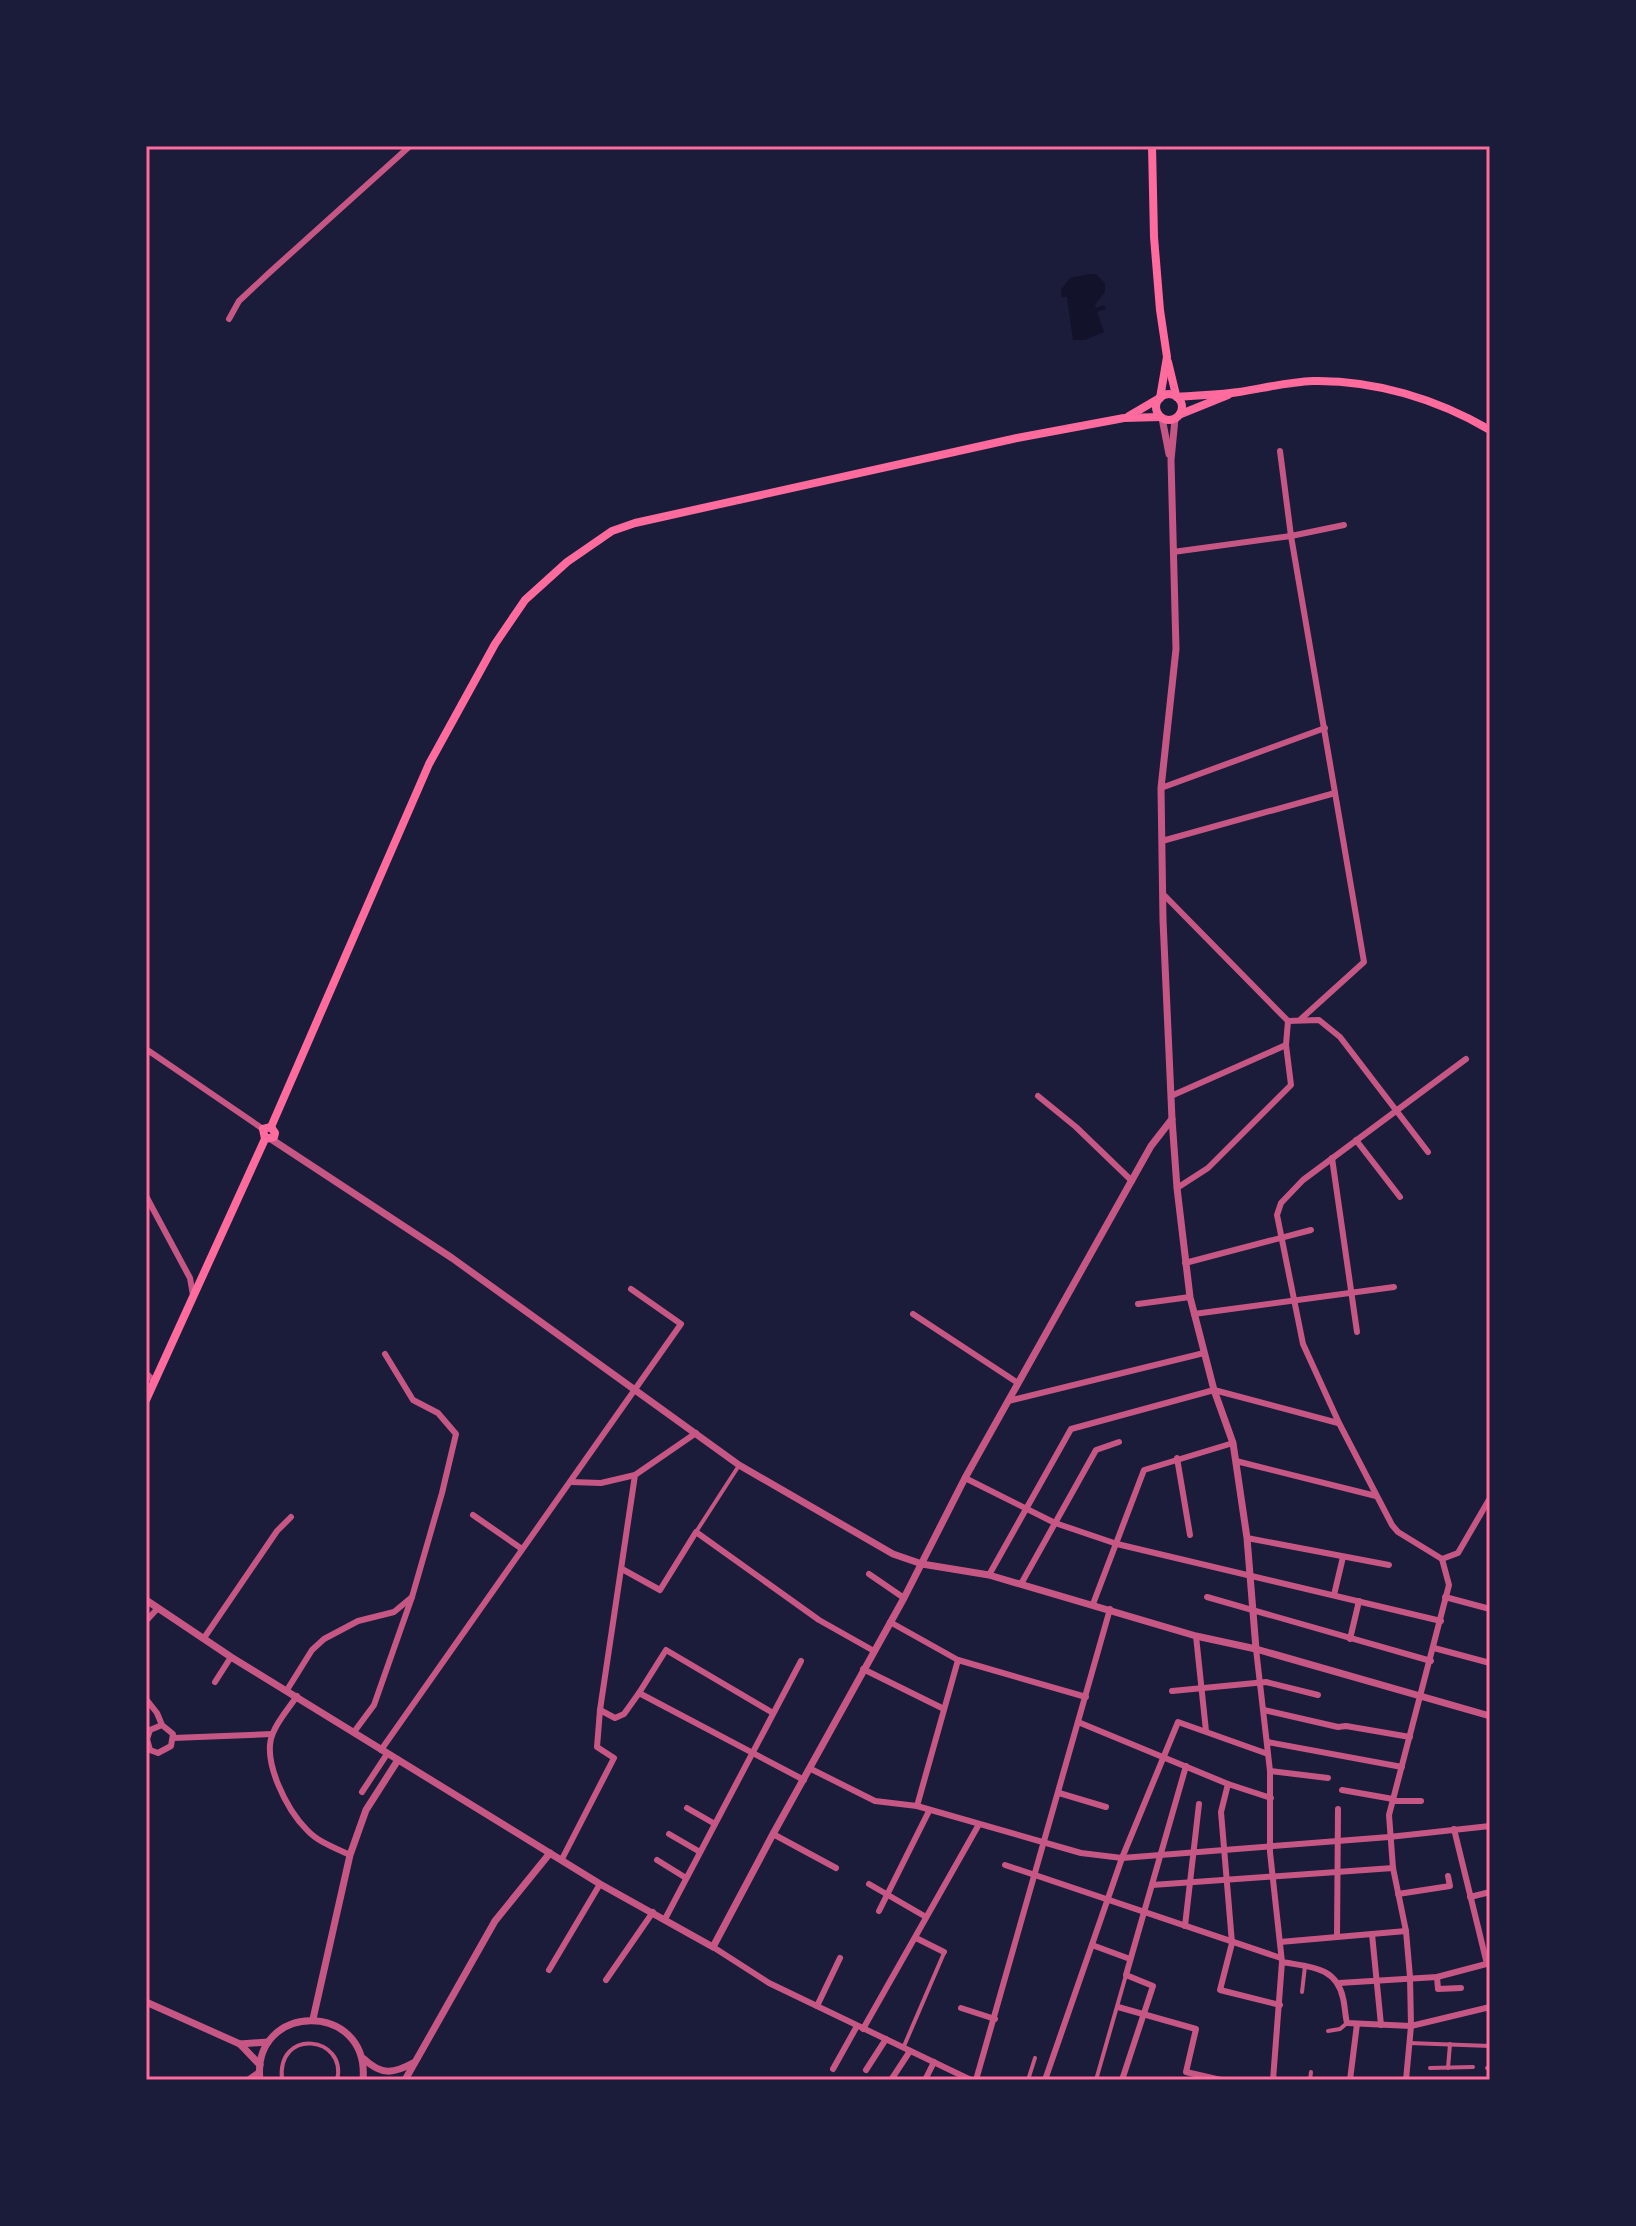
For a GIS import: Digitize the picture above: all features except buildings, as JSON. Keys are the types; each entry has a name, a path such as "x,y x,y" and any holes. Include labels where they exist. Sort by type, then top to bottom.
{"main road":[{"path":"1152,146 1157,281 1167,357 1183,407 1178,416"},
{"path":"1161,418 1155,406 1167,357"},
{"path":"1124,418 1170,393 1177,396 1236,392 1314,381 1353,383 1412,395 1464,415 1490,430"},
{"path":"146,1400 151,1383 268,1134 429,764 495,644 525,600 567,562 612,531 635,523 1017,438 1124,418 1178,416 1236,392"}],"street":[{"path":"229,319 239,301 410,146"},
{"path":"1178,416 1171,460 1176,649 1161,788 1172,1119 1190,1297 1214,1390 1233,1443 1247,1538 1270,1771 1270,1846 1281,1960 1273,2080"},
{"path":"1161,418 1171,460"},
{"path":"1280,451 1291,536 1364,962 1301,1019"},
{"path":"1173,552 1291,536 1344,525"},
{"path":"1161,788 1325,728"},
{"path":"1162,841 1335,793"},
{"path":"1163,894 1288,1021 1286,1045 1291,1085 1208,1168 1177,1188"},
{"path":"1288,1021 1319,1020 1340,1037 1428,1152"},
{"path":"1171,1096 1286,1045"},
{"path":"146,1049 452,1258 739,1465 893,1554 922,1564 989,1575 1196,1636 1256,1649 1490,1716"},
{"path":"1406,2080 1411,2026 1410,1977 1406,1931 1393,1868 1389,1815 1431,1661 1449,1577 1442,1559 1398,1532 1339,1423 1303,1344 1277,1215 1281,1203 1303,1180 1466,1059"},
{"path":"1038,1096 1076,1127 1132,1181"},
{"path":"713,1947 904,1598 965,1478 1151,1146 1172,1119"},
{"path":"1356,1140 1400,1197"},
{"path":"1332,1158 1357,1332"},
{"path":"146,1196 190,1278 193,1295"},
{"path":"1185,1263 1311,1230"},
{"path":"1194,1314 1394,1287"},
{"path":"362,1792 384,1752 522,1549 681,1324 631,1289"},
{"path":"1138,1304 1190,1297"},
{"path":"913,1314 1018,1383"},
{"path":"1008,1401 1204,1353"},
{"path":"354,1732 374,1705 412,1597 456,1434 438,1413 413,1400 385,1354"},
{"path":"146,1373 151,1383"},
{"path":"989,1575 1071,1429 1214,1390 1339,1423"},
{"path":"571,1482 601,1483 635,1475 696,1433"},
{"path":"1021,1584 1096,1450 1119,1442"},
{"path":"1093,1604 1144,1470 1233,1443"},
{"path":"1177,1458 1190,1535"},
{"path":"1236,1461 1377,1496"},
{"path":"622,1569 660,1590 739,1465"},
{"path":"562,1859 614,1758 597,1747 635,1475"},
{"path":"965,1478 1055,1523 1117,1544 1441,1621"},
{"path":"1442,1559 1458,1553 1490,1498"},
{"path":"473,1515 522,1549"},
{"path":"204,1638 277,1531 291,1517"},
{"path":"696,1532 819,1620 874,1651"},
{"path":"1247,1538 1389,1565"},
{"path":"1334,1595 1343,1557"},
{"path":"869,1574 904,1598"},
{"path":"287,1690 312,1650 324,1639 358,1621 394,1612 412,1597"},
{"path":"1207,1597 1431,1661"},
{"path":"1445,1597 1490,1609"},
{"path":"1350,1639 1359,1601"},
{"path":"146,1621 150,1604 384,1752 769,1983 974,2080 995,2019 1110,1609"},
{"path":"890,1622 958,1660 1086,1697"},
{"path":"1196,1636 1206,1731"},
{"path":"1434,1648 1490,1663"},
{"path":"600,1710 615,1718 624,1714 666,1650 773,1713"},
{"path":"215,1682 231,1657"},
{"path":"917,1806 958,1660"},
{"path":"665,1919 801,1661"},
{"path":"863,1669 944,1709"},
{"path":"1172,1691 1266,1682 1318,1695"},
{"path":"639,1693 804,1780"},
{"path":"297,1696 272,1734 270,1751 274,1775 293,1814 308,1832 328,1846 350,1855"},
{"path":"146,1699 173,1738 171,1746 162,1752 150,1750 147,1739 150,1730 162,1725"},
{"path":"1264,1710 1338,1727 1410,1737"},
{"path":"1078,1722 1228,1784 1271,1798"},
{"path":"1045,2080 1122,1858 1178,1722 1268,1754"},
{"path":"173,1738 272,1734"},
{"path":"1267,1742 1402,1767"},
{"path":"313,2019 350,1855 366,1810 398,1760"},
{"path":"1096,2080 1186,1766"},
{"path":"811,1769 875,1801 917,1806 978,1826 1081,1853 1122,1858 1490,1826"},
{"path":"1270,1771 1328,1778"},
{"path":"1228,1784 1221,1812 1232,1943 1220,1990 1280,2005"},
{"path":"1342,1790 1393,1800 1421,1801"},
{"path":"1059,1793 1106,1807"},
{"path":"1185,1926 1199,1804"},
{"path":"687,1808 715,1824"},
{"path":"1337,1937 1338,1809"},
{"path":"879,1911 929,1811"},
{"path":"833,2069 916,1938 978,1826"},
{"path":"1339,1983 1437,1977 1488,1964 1454,1829"},
{"path":"669,1834 700,1852"},
{"path":"773,1834 836,1868"},
{"path":"405,2080 495,1921 550,1853"},
{"path":"657,1860 686,1878"},
{"path":"1005,1865 1232,1943 1267,1952 1281,1960 1326,1971 1339,1983 1347,2023"},
{"path":"1152,1885 1393,1868"},
{"path":"1398,1894 1450,1886 1448,1876"},
{"path":"549,1970 600,1884"},
{"path":"869,1884 926,1917"},
{"path":"1470,1897 1490,1892"},
{"path":"606,1980 653,1912"},
{"path":"1267,1952 1280,1943 1406,1931"},
{"path":"1372,1934 1381,2025"},
{"path":"891,2080 907,2048 944,1952 916,1938"},
{"path":"1092,1945 1130,1959"},
{"path":"817,2006 840,1958"},
{"path":"1302,1992 1305,1966"},
{"path":"1122,2080 1153,1986 1126,1975"},
{"path":"1437,1977 1438,1989 1461,1988"},
{"path":"146,2002 240,2044 268,2042"},
{"path":"1118,2007 1196,2029 1186,2072 1221,2080"},
{"path":"1328,2031 1340,2029 1347,2023 1411,2026 1490,2007"},
{"path":"961,2008 995,2019"},
{"path":"248,2080 259,2072 268,2042 282,2028 297,2021 313,2019 329,2022 344,2030 362,2058 365,2080"},
{"path":"1350,2080 1357,2024"},
{"path":"866,2070 886,2039"},
{"path":"282,2080 284,2058 301,2044 312,2043 332,2053 337,2063 337,2080"},
{"path":"1409,2043 1490,2046"},
{"path":"240,2044 259,2072"},
{"path":"1448,2068 1450,2044"},
{"path":"362,2058 379,2072 393,2073 415,2062"},
{"path":"1028,2080 1035,2058"},
{"path":"925,2080 934,2062"},
{"path":"1430,2068 1473,2067"},
{"path":"1310,2080 1311,2072"}],"shaded area":[{"path":"1096,274 1105,283 1105,292 1095,305 1096,308 1104,305 1106,309 1097,312 1104,332 1085,340 1073,340 1067,297 1062,297 1061,290 1070,278"}]}
